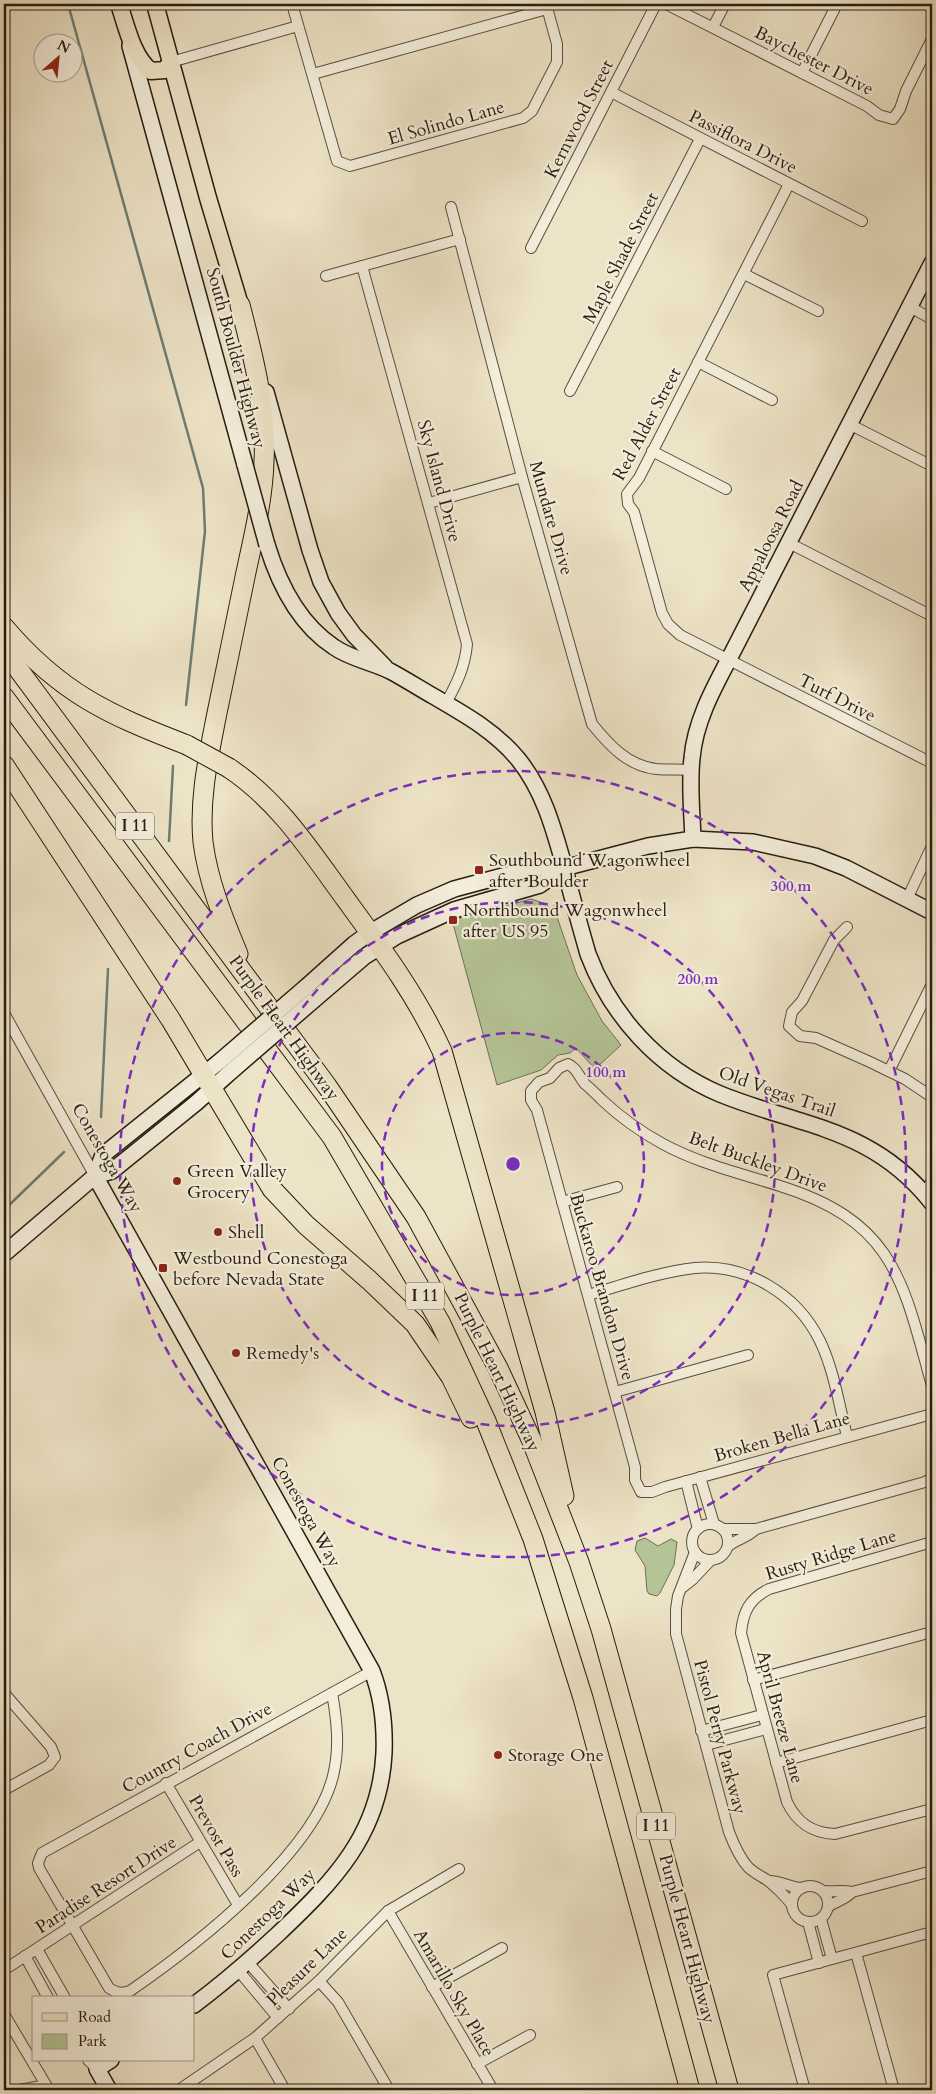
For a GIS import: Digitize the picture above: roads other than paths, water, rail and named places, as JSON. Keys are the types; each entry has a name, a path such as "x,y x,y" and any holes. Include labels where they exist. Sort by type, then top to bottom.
{"highway":[{"path":"240,305 260,400 265,460 250,556 208,762 202,805 203,841 213,887 248,978"},
{"path":"4,627 35,662 83,698 127,722 187,745 229,768 257,790 290,824 376,939 431,1027 450,1074 545,1412 579,1562"},
{"name":"Purple Heart Highway","path":"4,650 248,978 369,1146 440,1259 498,1368 532,1439 579,1562 622,1700 729,2090"},
{"name":"Purple Heart Highway","path":"4,697 332,1137 440,1322 486,1421 533,1539 583,1698 690,2090"},
{"path":"4,719 184,939"},
{"path":"4,765 171,1020 272,1189 306,1225 369,1280 415,1324 451,1377 489,1456 583,1698"}],"main road":[{"path":"118,4 144,66 152,71 165,70 171,62"},
{"name":"South Boulder Highway","path":"155,4 208,198 240,305"}],"street":[{"name":"South Boulder Highway","path":"118,4 244,465 274,569 283,587 293,604 318,634 335,648 389,670 479,723 497,737 527,770 538,788 548,810 564,868"},
{"path":"292,4 313,74 547,7"},
{"name":"Kernwood Street","path":"531,248 656,4"},
{"name":"Baychester Drive","path":"666,4 867,106 879,115 893,119 900,109 906,90 932,39"},
{"path":"713,27 725,4"},
{"path":"802,73 837,4"},
{"name":"El Solindo Lane","path":"313,74 337,160 350,166 523,118 532,111 557,62 558,52 547,7"},
{"path":"171,62 298,26"},
{"name":"Passiflora Drive","path":"611,92 862,221"},
{"name":"Maple Shade Street","path":"570,391 700,139"},
{"name":"Red Alder Street","path":"728,661 680,635 668,624 662,613 634,512 628,504 628,494 639,478 789,184"},
{"name":"Mundare Drive","path":"451,207 522,477 592,724 608,744 635,764 657,769 691,770"},
{"path":"326,276 460,239"},
{"name":"Appaloosa Road","path":"694,839 691,770 697,730 713,690 932,263"},
{"name":"Sky Island Drive","path":"362,266 429,503 466,644 466,660 462,672 446,703"},
{"path":"744,274 818,310"},
{"name":"South Boulder Highway","path":"240,305 310,550 321,582 338,613 354,635 389,670"},
{"path":"910,307 932,319"},
{"path":"698,362 772,400"},
{"path":"849,424 932,466"},
{"path":"652,451 726,489"},
{"path":"429,503 522,477"},
{"path":"789,543 932,616"},
{"name":"Turf Drive","path":"728,661 932,764"},
{"path":"4,1254 95,1176 112,1171 208,1081 310,993 364,957 376,939 417,905 454,889 533,868 564,868 656,844 694,839 753,842 815,856 846,868 932,912"},
{"path":"906,899 932,846"},
{"path":"376,939 489,899 540,885 564,868"},
{"name":"Old Vegas Trail","path":"564,868 588,954 596,974 616,1008 654,1052 672,1067 717,1093 855,1140 894,1164 931,1192"},
{"path":"846,927 834,940 802,1001 792,1012 789,1026 800,1036 816,1038 889,1071 932,1097"},
{"path":"889,1071 932,984"},
{"name":"Conestoga Way","path":"4,1014 372,1670 378,1687 385,1732 383,1778 372,1815 359,1841 338,1871 292,1920 243,1966 195,2004"},
{"name":"Belt Buckley Drive","path":"531,1091 539,1082 550,1078 559,1068 568,1064 574,1067 584,1082 610,1107 642,1132 662,1143 702,1162 803,1194 845,1215 874,1241 898,1275 911,1309 932,1386"},
{"name":"Buckaroo Brandon Drive","path":"531,1091 531,1100 537,1110 615,1392 635,1467 635,1480 641,1492"},
{"path":"562,1202 617,1187"},
{"path":"588,1295 672,1272 698,1268 733,1271 763,1282 792,1304 814,1330 825,1355 847,1436"},
{"path":"615,1392 748,1355"},
{"name":"Broken Bella Lane","path":"641,1492 652,1492 847,1436 932,1414"},
{"path":"700,1477 714,1524"},
{"path":"686,1481 698,1529"},
{"path":"723,1529 756,1529 930,1481"},
{"path":"683,1587 693,1580 710,1561 723,1556 728,1546 728,1537 723,1529 714,1524 703,1525 692,1539 695,1552 701,1558 710,1561"},
{"path":"728,1546 736,1540 748,1537 756,1529"},
{"name":"Rusty Ridge Lane","path":"745,1610 758,1594 769,1588 932,1542"},
{"name":"Pistol Perry Parkway","path":"695,1552 678,1596 676,1634 701,1731 729,1832 736,1849 749,1867 786,1896 792,1905"},
{"name":"April Breeze Lane","path":"745,1610 741,1633 762,1715 787,1802 792,1812 806,1826 824,1833 835,1834 932,1809"},
{"path":"753,1680 932,1632"},
{"name":"Country Coach Drive","path":"73,1925 39,1868 39,1856 46,1849 372,1670"},
{"path":"4,1693 51,1748 54,1757 52,1761 4,1790"},
{"path":"73,1925 109,1988 118,1993 130,1991 166,1966 238,1905 291,1850 309,1828 323,1806 333,1778 337,1750 337,1730 332,1693"},
{"path":"701,1731 762,1715"},
{"path":"776,1763 932,1720"},
{"path":"706,1745 766,1729"},
{"name":"Prevost Pass","path":"166,1783 238,1905"},
{"name":"Paradise Resort Drive","path":"4,1970 200,1842"},
{"name":"Pleasure Lane","path":"182,2090 255,2038 289,2009 388,1911 459,1869"},
{"path":"821,1919 808,1922 796,1916 792,1905 795,1894 802,1888 810,1886 823,1891 843,1890 852,1892 932,1871"},
{"name":"Pistol Perry Parkway","path":"769,1881 802,1888"},
{"path":"823,1891 828,1899 828,1907"},
{"path":"832,1959 821,1919 828,1907 834,1902 845,1900 852,1892"},
{"name":"Amarillo Sky Place","path":"388,1911 493,2090"},
{"path":"808,1922 819,1963"},
{"path":"805,2090 773,1975 932,1932"},
{"path":"432,1987 502,1948"},
{"path":"38,1949 63,1996"},
{"path":"856,1953 894,2090"},
{"path":"25,1956 47,1996"},
{"path":"243,1966 289,2009"},
{"path":"243,1966 278,2018"},
{"path":"319,1981 338,2002 389,2090"},
{"path":"4,2015 47,2088 20,2090"},
{"path":"477,2064 530,2035"},
{"path":"255,2038 285,2090"},
{"path":"93,2063 109,2090"}],"waterway":[{"path":"68,4 203,488 205,531 186,705"},
{"path":"169,841 173,766"},
{"path":"101,1117 108,969"},
{"path":"4,1210 64,1152"}],"place":[{"name":"Southbound Wagonwheel after Boulder","path":"479,870"},
{"name":"Northbound Wagonwheel after US 95","path":"453,920"},
{"name":"Green Valley Grocery","path":"177,1181"},
{"name":"Shell","path":"218,1232"},
{"name":"Westbound Conestoga before Nevada State","path":"163,1268"},
{"name":"Remedy's","path":"236,1353"},
{"name":"Storage One","path":"498,1755"}]}
